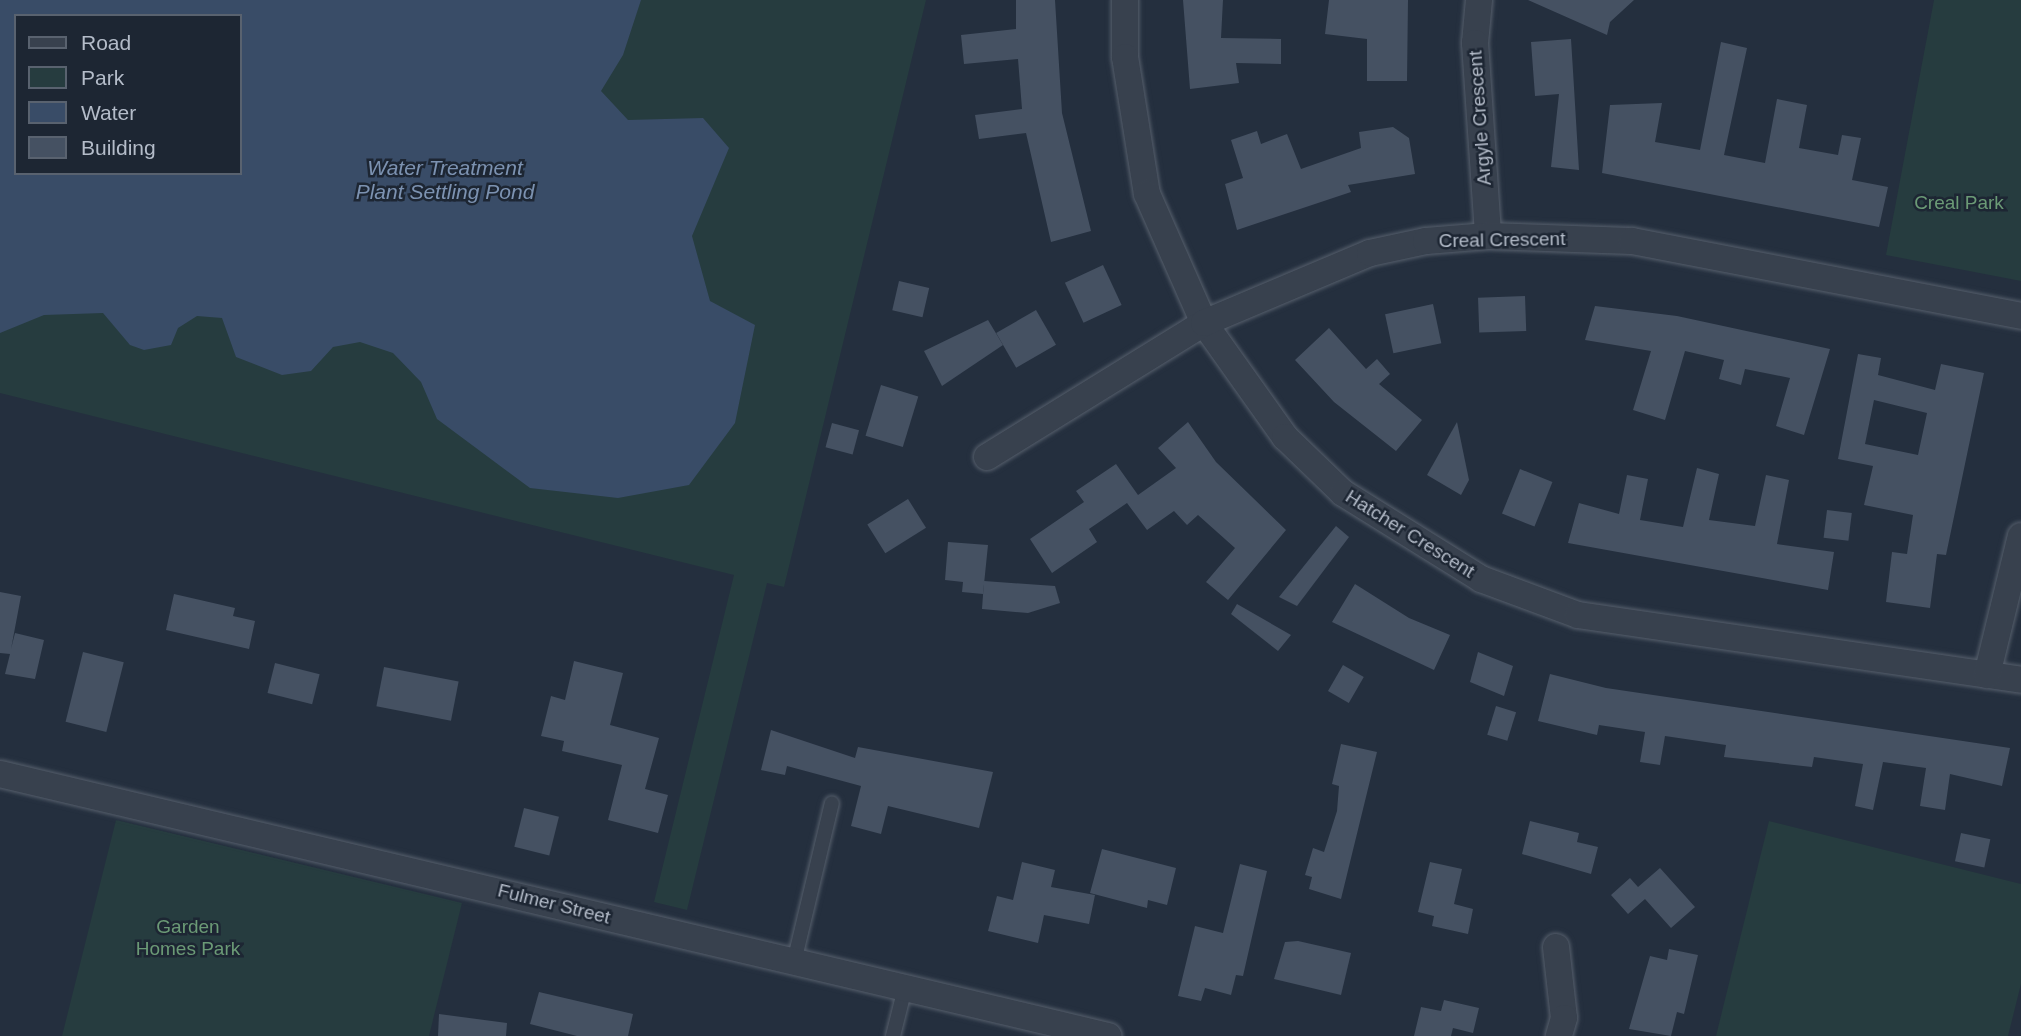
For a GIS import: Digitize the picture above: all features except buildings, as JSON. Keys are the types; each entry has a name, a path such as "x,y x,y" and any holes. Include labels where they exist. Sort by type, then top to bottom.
{"street":[{"name":"Hatcher Crescent","path":"1125,0 1125,57 1147,194 1204,323 1285,437 1343,493 1480,579 1603,620 2021,680"},
{"name":"Argyle Crescent","path":"1479,0 1475,43 1488,236"},
{"name":"Creal Crescent","path":"987,457 1204,323 1370,253 1488,236 1632,241 2021,316"},
{"path":"1987,675 2021,536"},
{"name":"Fulmer Street","path":"0,774 1108,1036"},
{"path":"1556,947 1564,1018 1559,1036"}],"lane":[{"path":"794,962 832,803"},
{"path":"893,1036 905,988"}],"green space":[{"path":"0,0 926,0 784,587 767,583 687,910 654,902 734,575 0,393"},
{"name":"Creal Park","path":"1934,0 2021,0 2021,281 1886,255"},
{"name":"Garden Homes Park","path":"116,820 462,903 429,1036 62,1036"},
{"path":"1769,821 2021,884 2021,984 2008,1036 1716,1036"}],"water":[{"name":"Water Treatment Plant Settling Pond","path":"0,0 641,0 623,55 601,91 628,120 703,118 729,148 692,236 710,301 755,325 735,423 689,485 618,498 530,488 437,419 421,382 393,353 360,342 333,347 311,371 282,375 236,357 222,318 197,316 178,328 171,345 144,350 130,345 103,313 44,315 0,333"}]}
